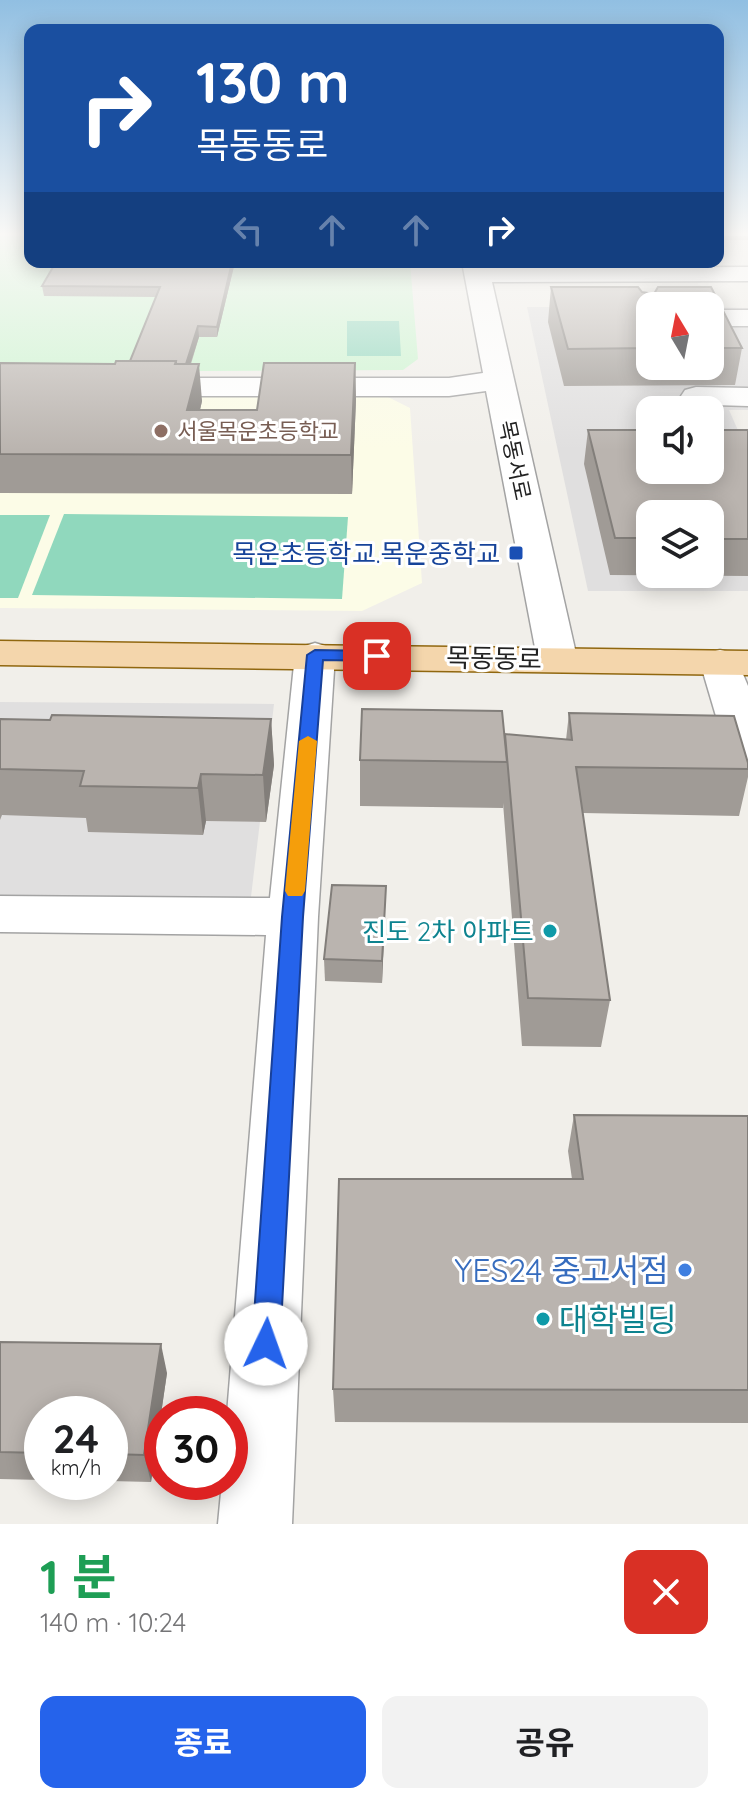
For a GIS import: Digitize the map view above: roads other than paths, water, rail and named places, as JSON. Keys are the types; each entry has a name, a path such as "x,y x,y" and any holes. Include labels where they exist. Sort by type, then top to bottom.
{"main road":[{"name":"목동동로","path":"0,653 734,662"}],"street":[{"name":"목동서로","path":"483,307 557,658"},
{"path":"724,318 748,318"},
{"path":"109,387 449,387 499,380"},
{"path":"724,405 746,412"},
{"path":"724,420 746,412"},
{"path":"255,1524 293,917 315,655"},
{"path":"734,662 745,730"},
{"path":"0,914 293,917"}],"place":[{"name":"서울목운초등학교","path":"161,431"},
{"name":"목운초등학교.목운중학교","path":"516,553"},
{"name":"진도 2차 아파트","path":"550,931"},
{"name":"YES24 중고서점","path":"685,1270"},
{"name":"대학빌딩","path":"543,1319"}]}
